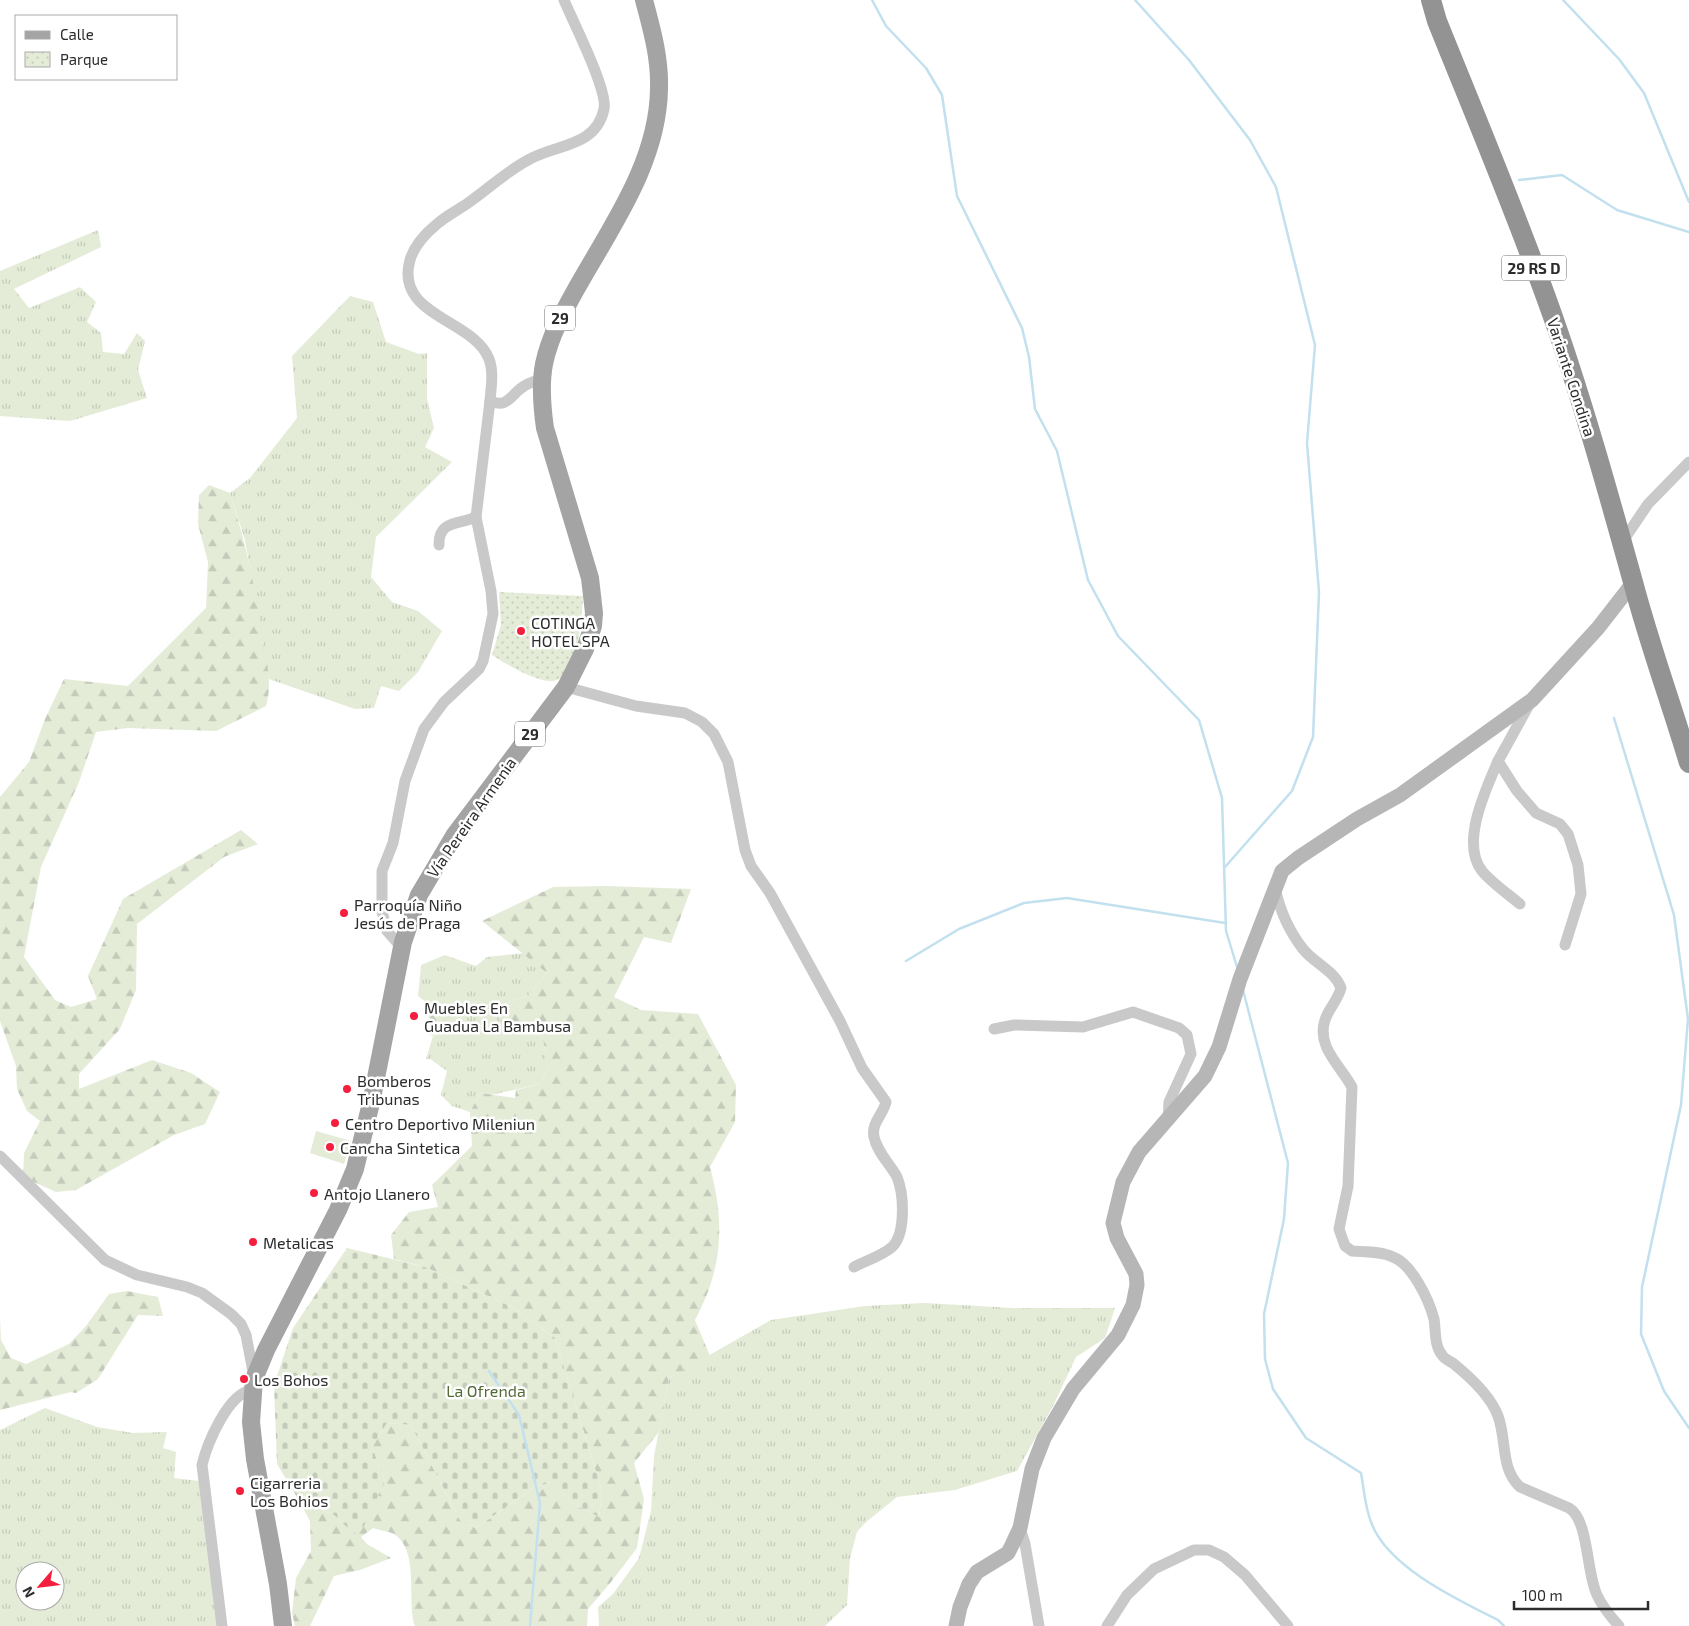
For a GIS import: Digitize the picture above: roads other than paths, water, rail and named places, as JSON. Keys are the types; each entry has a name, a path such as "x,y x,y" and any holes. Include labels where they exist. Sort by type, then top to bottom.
{"highway":[{"name":"Variante Condina","path":"1432,0 1437,21 1510,198 1525,247 1552,314 1689,763"}],"main road":[{"name":"Vía Pereira Armenia","path":"283,1626 278,1584 255,1460 251,1422 253,1385 266,1350 338,1210 355,1169 371,1104 402,947 419,895 442,852 566,687 590,638 594,602 586,561 548,442 542,410 542,379 547,352 557,325 625,202 640,169 652,135 658,105 659,73 655,40 644,0"}],"street":[{"path":"402,947 387,931 382,911 382,871 394,843 405,781 424,729 444,702 478,669 483,661 493,614 491,591 476,517 490,401 491,368 485,351 462,331 433,313 415,297 408,279 410,260 415,249 437,224 529,159 583,141 595,130 604,109 602,85 564,0"},
{"path":"490,401 502,404 528,383 542,379"},
{"path":"1622,541 1648,504 1689,462"},
{"path":"439,545 439,536 447,526 476,517"},
{"path":"956,1626 960,1607 969,1584 977,1572 1008,1553 1020,1528 1032,1469 1044,1438 1073,1389 1118,1335 1132,1305 1137,1285 1136,1274 1117,1238 1113,1223 1116,1202 1122,1182 1139,1152 1206,1076 1219,1047 1240,979 1282,871 1298,858 1357,819 1400,795 1532,700 1598,628 1633,583"},
{"path":"566,687 636,706 685,713 702,722 721,745 728,762 745,850 751,866 770,893 840,1021 862,1068 886,1102 884,1110 874,1125 874,1137 897,1179 903,1204 902,1226 892,1247 854,1267"},
{"path":"1520,904 1481,870 1472,846 1480,803 1498,761 1532,700"},
{"path":"1498,761 1516,792 1536,813 1560,824 1568,834 1578,865 1581,894 1565,945"},
{"path":"1274,888 1282,919 1303,949 1338,979 1341,988 1325,1020 1324,1032 1325,1044 1336,1066 1346,1076 1352,1087 1348,1186 1340,1220 1341,1238 1352,1251 1396,1257 1414,1277 1427,1298 1434,1320 1437,1345 1441,1355 1471,1381 1489,1400 1497,1414 1502,1428 1508,1471 1514,1481 1520,1487 1576,1512 1581,1521 1588,1569 1597,1595 1619,1626"},
{"path":"994,1028 1014,1025 1083,1027 1134,1012 1179,1028 1187,1035 1191,1054 1169,1102 1168,1121"},
{"path":"0,1156 104,1260 137,1275 187,1287 202,1293 231,1314 241,1324 246,1336 253,1385 239,1394 225,1413 206,1447 202,1465 222,1626"},
{"path":"1020,1528 1025,1544 1039,1626"},
{"path":"1107,1626 1127,1595 1154,1569 1194,1550 1209,1550 1224,1557 1245,1575 1288,1626"}],"waterway":[{"path":"872,0 886,26 926,68 942,95 957,196 1022,328 1029,357 1035,409 1057,451 1088,580 1118,636 1199,720 1222,798 1226,931 1238,970"},
{"path":"1135,0 1189,60 1250,140 1276,187 1315,345 1307,443 1319,592 1313,737 1292,791 1225,867"},
{"path":"1563,0 1619,59 1644,93 1689,202"},
{"path":"1519,180 1562,175 1617,210 1689,232"},
{"path":"1614,718 1674,915 1688,1019 1681,1105 1642,1287 1641,1334 1664,1391 1689,1428"},
{"path":"906,961 959,929 1024,903 1067,898 1225,923"},
{"path":"1243,990 1288,1163 1284,1219 1264,1314 1265,1359 1273,1389 1306,1438 1361,1473 1371,1522 1379,1538 1392,1553 1425,1580 1498,1620 1504,1626"},
{"path":"489,1371 519,1415 540,1503 530,1626"}],"place":[{"name":"COTINGA HOTEL SPA","path":"521,631"},
{"name":"Parroquía Niño Jesús de Praga","path":"344,913"},
{"name":"Muebles En Guadua La Bambusa","path":"414,1016"},
{"name":"Bomberos Tribunas","path":"347,1089"},
{"name":"Centro Deportivo Mileniun","path":"335,1123"},
{"name":"Cancha Sintetica","path":"330,1147"},
{"name":"Antojo Llanero","path":"314,1193"},
{"name":"Metalicas","path":"253,1242"},
{"name":"Los Bohos","path":"244,1379"},
{"name":"Cigarreria Los Bohios","path":"240,1491"}],"park label":[{"name":"La Ofrenda","path":"486,1390"}]}
